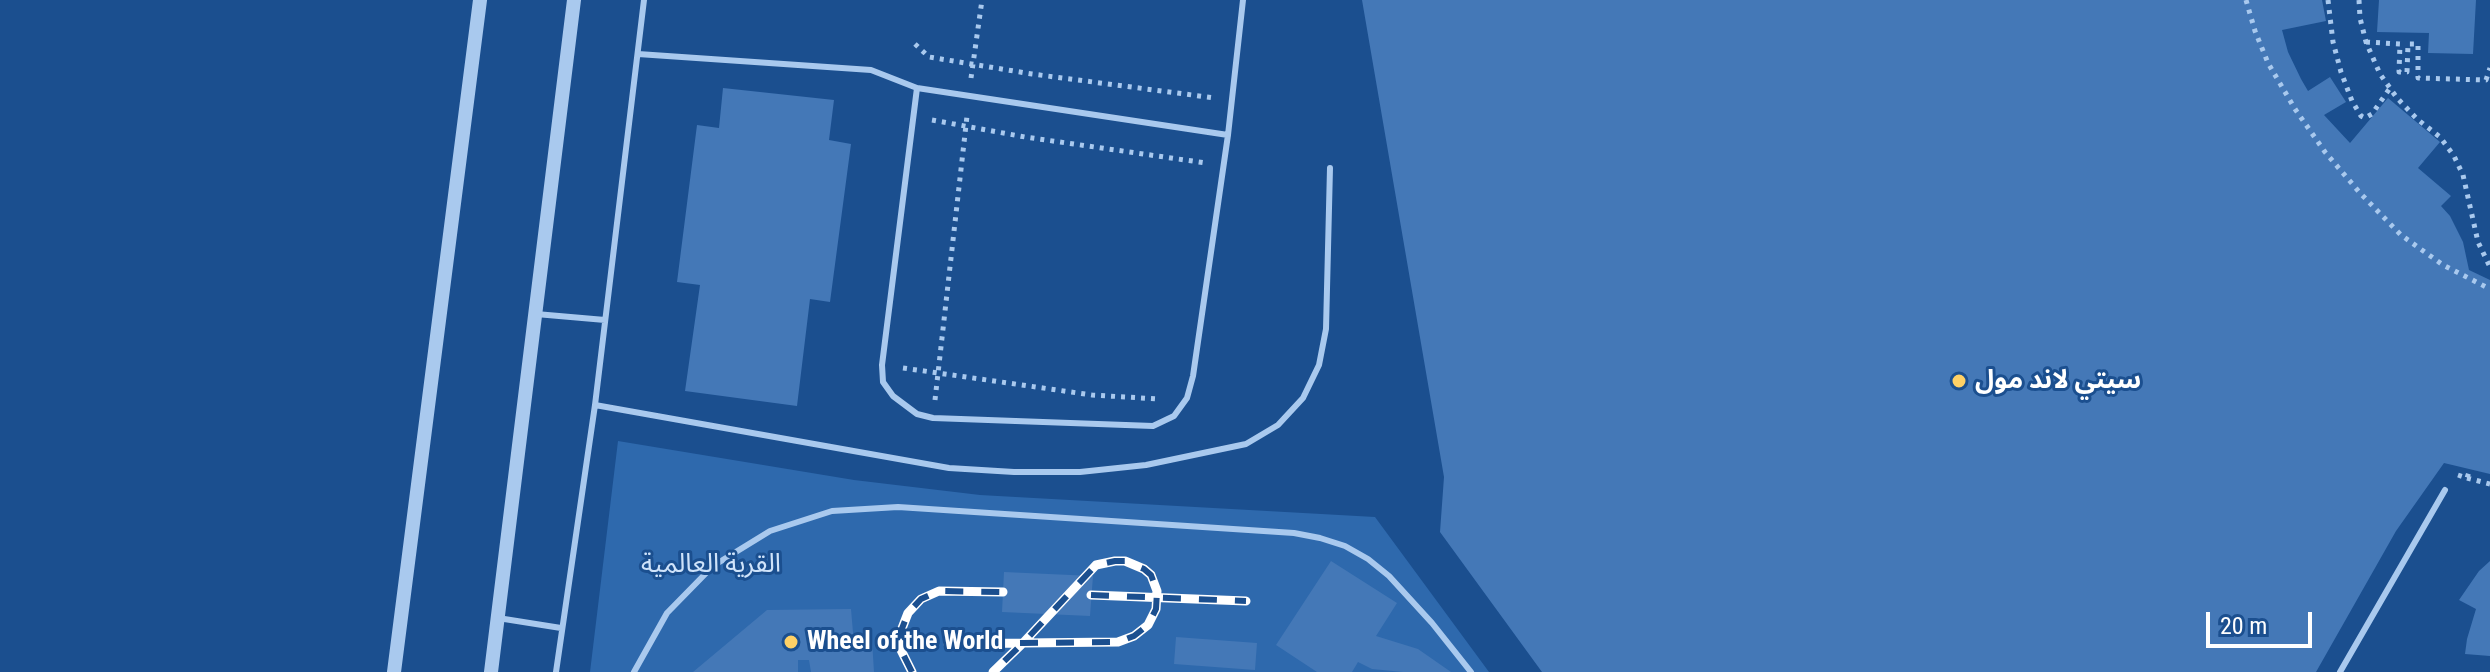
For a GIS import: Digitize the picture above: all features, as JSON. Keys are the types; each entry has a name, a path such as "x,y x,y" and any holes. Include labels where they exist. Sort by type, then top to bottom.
{"street":[{"path":"394,672 480,0"},
{"path":"491,672 574,0"}],"lane":[{"path":"556,672 595,405 644,0"},
{"path":"917,88 882,365 883,382 893,396 917,414 933,418 1153,426 1174,416 1187,398 1193,376 1228,135 1243,0"},
{"path":"638,54 871,70 917,88 1228,135"},
{"path":"595,405 949,468 1014,472 1080,472 1146,465 1246,444 1278,425 1303,398 1319,365 1326,329 1330,168"},
{"path":"536,314 605,320"},
{"path":"2340,672 2445,490"},
{"path":"634,672 667,613 713,566 724,559 770,531 832,511 898,507 1279,532 1320,538 1345,546 1389,576 1471,672"},
{"path":"498,618 561,628"}],"path":[{"path":"933,418 982,0"},
{"path":"2246,0 2268,63 2325,152 2401,235 2443,265 2490,289"},
{"path":"2328,0 2333,42 2341,72 2361,116 2369,117 2390,88"},
{"path":"2359,0 2366,42 2376,66 2390,88 2417,119 2448,145 2454,156 2463,175 2478,242 2490,267"},
{"path":"2366,42 2400,44 2399,72 2407,72 2408,44 2418,44 2418,78 2486,80 2490,68"},
{"path":"915,44 929,57 1121,87 1232,100"},
{"path":"913,117 1223,166"},
{"path":"882,365 1092,395 1172,400 1180,407"},
{"path":"2467,478 2490,484"}],"green space":[{"name":"القرية العالمية","path":"618,441 854,480 980,495 1375,517 1489,672 590,672"}],"building":[{"name":"سيتي لاند مول","path":"1362,0 2322,0 2326,21 2282,30 2288,52 2308,91 2330,77 2346,102 2324,115 2350,143 2388,98 2440,142 2418,168 2451,196 2441,206 2450,216 2463,242 2469,270 2490,280 2490,474 2444,463 2396,531 2316,672 1542,672 1440,532 1444,477"},
{"path":"2379,0 2476,0 2473,54 2428,53 2429,33 2377,32"},
{"path":"723,88 834,100 829,140 851,144 830,302 810,299 797,406 685,391 700,285 677,282 697,125 719,128"},
{"path":"1331,561 1397,603 1376,636 1418,649 1451,672 1372,669 1358,662 1352,672 1317,672 1276,645"},
{"path":"2490,561 2490,656 2465,654 2476,609 2459,600"},
{"path":"1004,572 1093,576 1090,616 1002,612"},
{"name":"Wheel of the World","path":"851,609 854,644 872,640 874,672 811,672 809,660 798,660 798,672 693,672 767,610"},
{"path":"1176,637 1257,643 1255,670 1174,664"}],"railway":[{"path":"948,644 1023,643 1118,642 1134,636 1148,625 1156,609 1157,591 1151,575 1125,561 1096,565 1023,643 993,672"},
{"path":"912,672 901,650 901,631 908,613 921,599 939,591 1003,592"},
{"path":"1091,595 1246,601"}],"place":[{"name":"سيتي لاند مول","path":"1959,381"},
{"name":"Wheel of the World","path":"791,642"}]}
